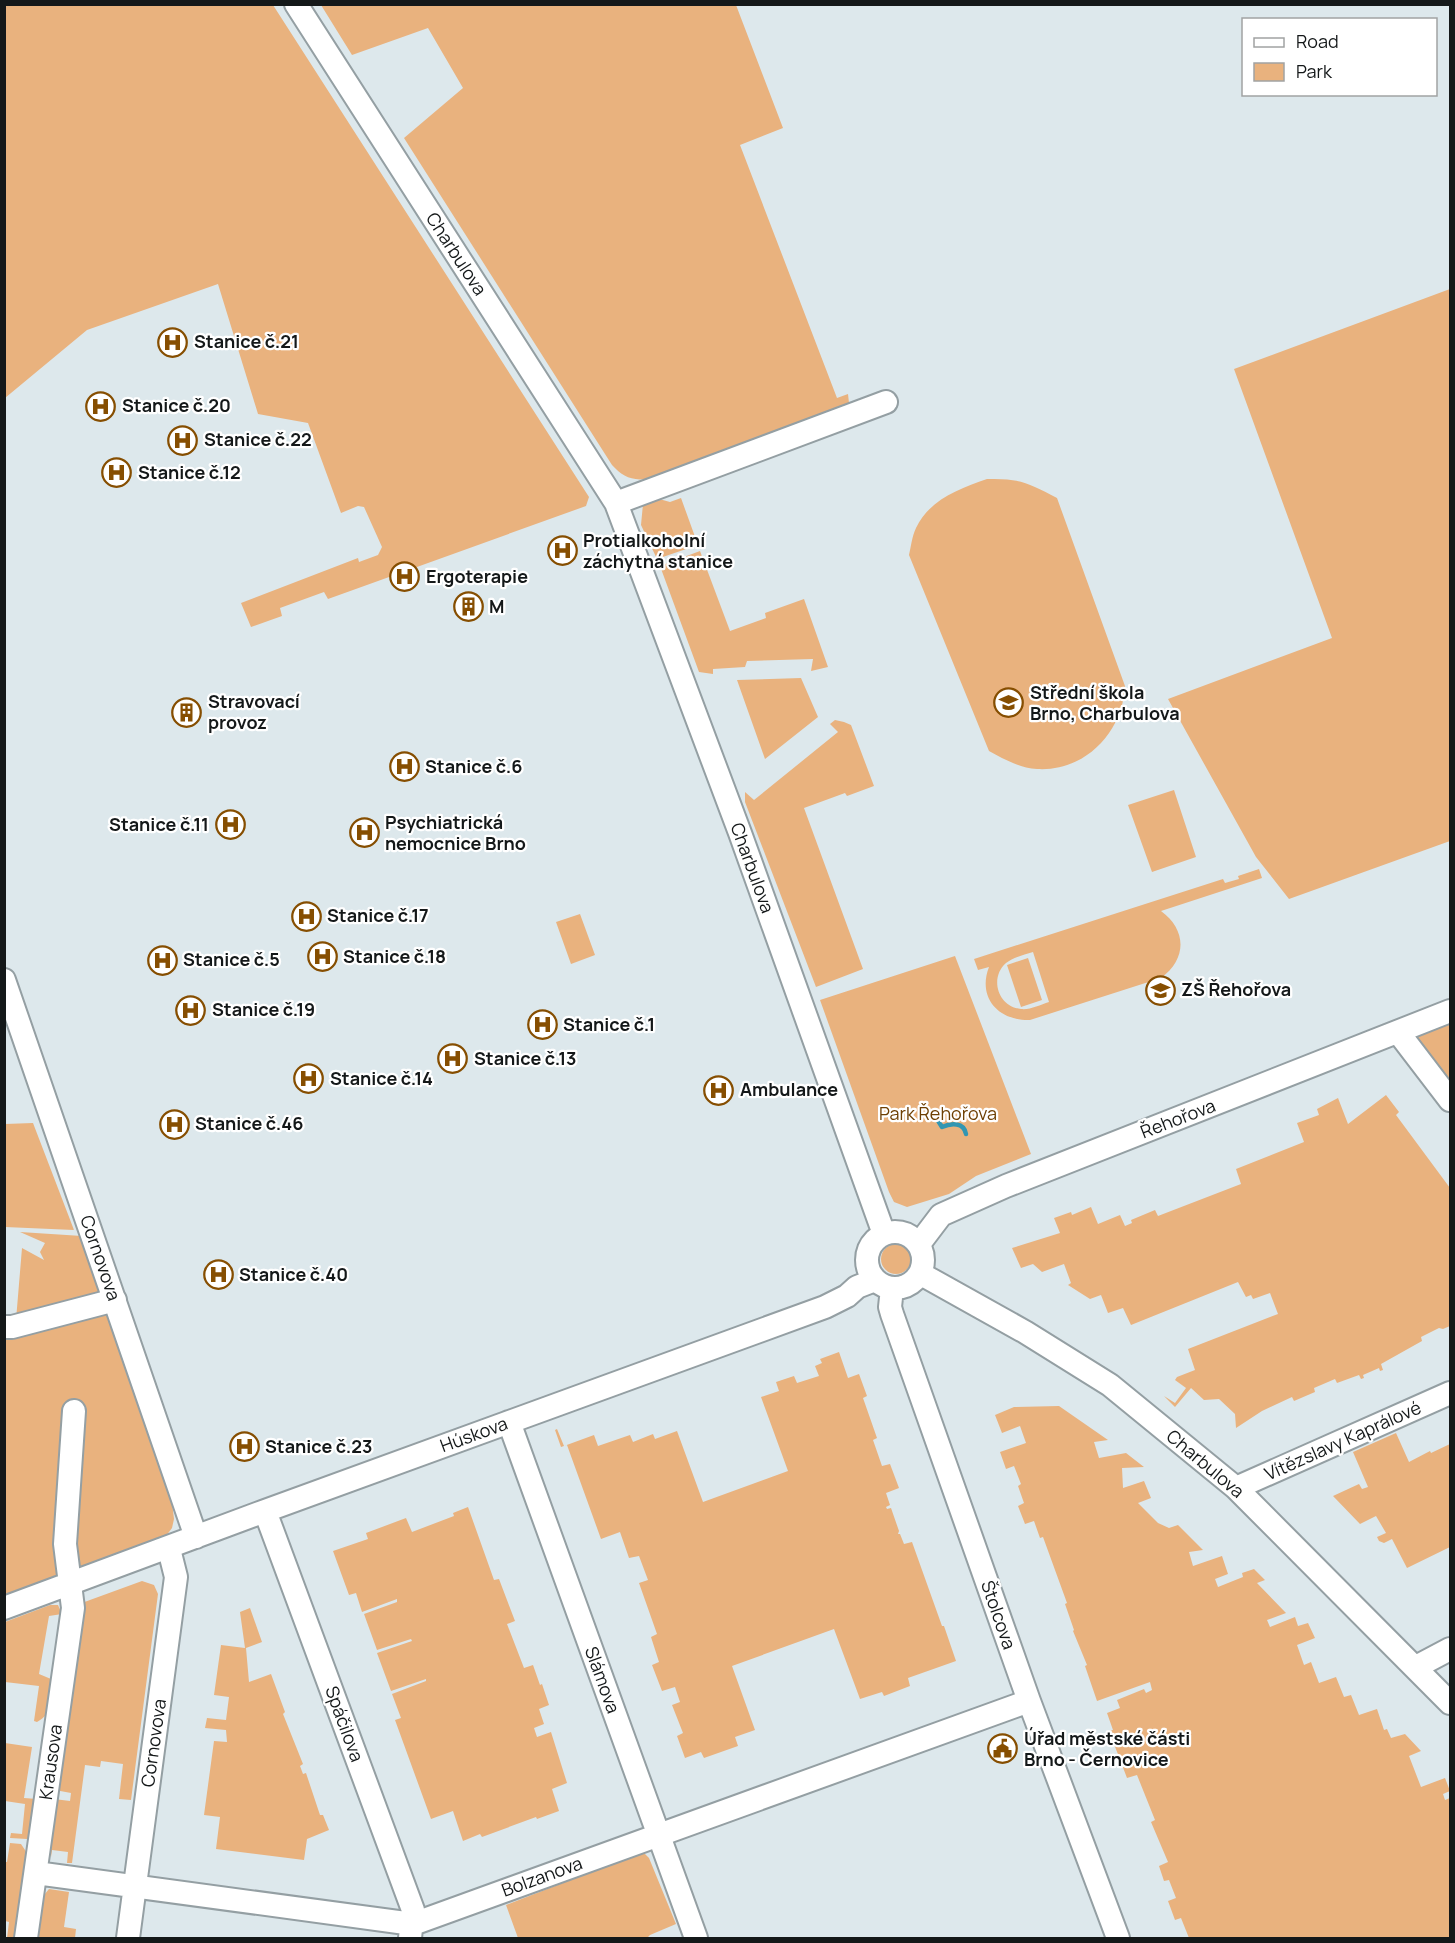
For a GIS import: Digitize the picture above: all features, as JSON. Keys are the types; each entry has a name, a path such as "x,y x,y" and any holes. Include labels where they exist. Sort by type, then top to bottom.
{"street":[{"name":"Charbulova","path":"296,4 616,503 744,844 884,1234"},
{"path":"616,503 886,402"},
{"name":"Cornovova","path":"4,980 196,1537"},
{"name":"Řehořova","path":"919,1244 941,1215 1006,1186 1450,1011"},
{"path":"1398,1032 1450,1100"},
{"path":"900,1232 914,1238 919,1244 924,1260 921,1274 907,1286 884,1284 868,1268 867,1254 876,1239 884,1234 900,1232"},
{"name":"Charbulova","path":"921,1274 1025,1332 1110,1385 1236,1488 1450,1703"},
{"name":"Húskova","path":"4,1608 825,1307 847,1296 857,1287 884,1284"},
{"name":"Štolcova","path":"884,1284 892,1314 1029,1701 1118,1938"},
{"path":"4,1327 115,1300"},
{"name":"Vítězslavy Kaprálové","path":"1236,1488 1450,1393"},
{"path":"70,1585 64,1544 74,1411"},
{"name":"Slámova","path":"509,1422 696,1938"},
{"name":"Spáčilova","path":"265,1511 413,1910 412,1931"},
{"name":"Cornovova","path":"128,1938 176,1577 168,1549"},
{"name":"Krausova","path":"26,1938 73,1608 70,1585"},
{"path":"1416,1667 1450,1649"},
{"name":"Bolzanova","path":"36,1873 412,1931 658,1834 1029,1701"}],"green space":[{"path":"4,5 273,5 589,497 586,506 328,599 324,592 280,608 282,616 251,627 241,603 358,558 359,562 378,555 382,547 364,507 358,506 341,513 308,423 258,414 218,284 87,330 5,398"},
{"path":"321,5 736,5 783,128 740,145 837,398 848,394 849,403 645,479 631,478 619,472 612,465 404,138 463,88 428,28 352,55"},
{"path":"1450,289 1450,841 1289,899 1256,857 1168,699 1332,638 1234,369"},
{"path":"987,479 1024,482 1057,498 1125,686 1123,703 1109,733 1098,746 1071,764 1054,768 1024,767 989,751 909,555 916,528 937,502 956,491"},
{"path":"652,497 670,502 681,498 698,545 657,559 641,525 643,504"},
{"path":"700,551 730,631 766,618 765,613 804,599 828,667 811,671 813,659 747,661 745,667 713,669 713,674 699,672 660,566"},
{"path":"801,678 818,717 765,759 737,680"},
{"path":"835,720 851,725 874,786 847,796 845,793 804,808 863,969 816,987 745,802 745,792 754,800 838,732 830,724"},
{"path":"1174,790 1196,857 1152,872 1128,805"},
{"path":"1259,869 1262,878 1161,911 1176,927 1180,945 1176,962 1161,978 1030,1020 1009,1016 993,1006 986,988 989,967 978,970 974,959 1223,879 1225,883 1239,879 1238,876","holes":["1033,952 1049,1002 1024,1009 1007,1003 998,991 998,976 1001,969 1012,959"]},
{"path":"580,914 595,955 571,964 556,922"},
{"name":"Park Řehořova","path":"955,956 1031,1154 976,1176 949,1194 907,1207 894,1202 889,1192 820,1000"},
{"path":"1028,958 1042,1000 1021,1007 1007,965"},
{"path":"1450,1017 1450,1087 1417,1039 1418,1034"},
{"path":"1386,1095 1399,1112 1396,1115 1450,1188 1450,1326 1439,1328 1421,1337 1422,1341 1381,1364 1383,1370 1380,1371 1379,1368 1363,1375 1364,1378 1361,1379 1359,1375 1337,1383 1335,1379 1314,1388 1315,1392 1294,1401 1292,1397 1262,1411 1236,1428 1235,1414 1219,1399 1204,1400 1191,1388 1175,1407 1164,1396 1175,1403 1186,1388 1175,1380 1195,1370 1188,1349 1278,1314 1270,1293 1253,1299 1251,1295 1246,1297 1238,1282 1131,1325 1123,1308 1108,1313 1101,1295 1090,1299 1068,1285 1071,1283 1064,1264 1042,1272 1033,1264 1021,1268 1012,1248 1060,1233 1054,1218 1071,1212 1072,1215 1091,1207 1098,1224 1120,1215 1125,1226 1132,1223 1131,1220 1155,1210 1158,1216 1241,1184 1236,1169 1304,1142 1297,1123 1319,1115 1317,1109 1338,1098 1348,1124"},
{"path":"33,1123 74,1230 5,1227 5,1124"},
{"path":"20,1232 82,1236 102,1295 16,1320 22,1248 44,1260 40,1252 45,1243"},
{"path":"896,1244 907,1248 911,1259 907,1270 896,1274 885,1270 881,1259 885,1248"},
{"path":"102,1312 108,1315 170,1486 174,1519 172,1528 166,1536 4,1597 4,1336"},
{"path":"839,1352 848,1378 859,1374 867,1396 863,1398 877,1438 873,1440 882,1466 890,1464 899,1488 886,1493 890,1505 886,1507 891,1508 898,1534 904,1544 912,1542 956,1661 908,1678 910,1686 884,1696 882,1692 860,1699 834,1629 732,1666 755,1730 735,1737 738,1746 704,1758 701,1752 685,1758 677,1736 683,1733 672,1705 680,1702 675,1687 662,1691 652,1665 659,1662 651,1637 657,1634 639,1583 648,1580 639,1556 629,1558 620,1532 601,1539 567,1445 564,1446 594,1435 598,1446 630,1435 633,1442 653,1434 655,1439 677,1431 703,1502 788,1471 761,1397 779,1391 776,1382 794,1376 797,1383 819,1376 815,1366 822,1363 820,1359"},
{"path":"1059,1406 1108,1440 1094,1442 1099,1458 1126,1453 1144,1467 1122,1468 1123,1488 1144,1481 1151,1498 1138,1503 1158,1523 1169,1528 1178,1525 1203,1550 1189,1552 1193,1566 1222,1556 1228,1574 1215,1579 1218,1587 1243,1577 1242,1573 1254,1569 1265,1580 1257,1583 1286,1613 1267,1620 1270,1627 1295,1617 1298,1626 1308,1623 1315,1638 1297,1645 1304,1665 1311,1662 1319,1683 1336,1677 1344,1697 1351,1695 1359,1715 1377,1709 1384,1730 1387,1729 1391,1738 1405,1734 1421,1751 1409,1756 1421,1787 1445,1778 1450,1791 1443,1794 1445,1800 1450,1798 1450,1938 1189,1938 1181,1918 1175,1920 1168,1901 1176,1898 1169,1880 1164,1881 1159,1866 1168,1862 1151,1822 1155,1820 1137,1775 1127,1778 1109,1731 1113,1730 1107,1713 1120,1708 1117,1700 1144,1689 1146,1693 1152,1690 1150,1682 1097,1701 1085,1666 1087,1665 1073,1631 1065,1604 1067,1603 1043,1537 1040,1538 1034,1521 1025,1524 1018,1506 1024,1503 1018,1486 1021,1484 1014,1466 1006,1469 1000,1452 1026,1443 1020,1426 1002,1433 995,1415 1014,1407"},
{"path":"557,1429 564,1446 561,1447 555,1430"},
{"path":"1396,1433 1409,1462 1450,1444 1450,1547 1407,1568 1392,1539 1384,1543 1379,1541 1377,1537 1386,1533 1376,1516 1360,1524 1333,1496 1359,1484 1362,1489 1368,1487 1353,1452"},
{"path":"468,1507 494,1580 499,1579 515,1621 507,1624 524,1668 533,1665 549,1705 539,1709 544,1724 534,1728 537,1737 551,1732 567,1783 552,1789 559,1811 482,1837 480,1834 463,1841 453,1811 431,1819 395,1720 401,1718 392,1694 426,1681 426,1679 391,1691 377,1653 412,1641 411,1639 377,1650 364,1614 397,1602 397,1599 362,1612 356,1593 349,1595 333,1551 368,1539 366,1533 406,1518 412,1532 454,1516 453,1513"},
{"path":"142,1581 154,1585 158,1594 131,1800 119,1799 123,1764 101,1761 100,1767 85,1765 72,1863 67,1863 68,1852 52,1850 51,1857 49,1844 54,1799 70,1801 71,1793 55,1790 79,1604"},
{"path":"50,1605 58,1605 62,1614 49,1616 39,1674 51,1679 55,1684 54,1696 49,1711 37,1722 34,1721 39,1686 5,1682 5,1622"},
{"path":"250,1608 262,1642 246,1648 249,1682 271,1674 285,1712 283,1714 303,1764 300,1766 303,1774 306,1773 320,1815 323,1815 329,1830 307,1839 304,1860 216,1849 220,1817 204,1815 214,1741 227,1742 226,1730 205,1728 207,1718 226,1720 229,1697 214,1695 221,1645 245,1648 240,1612"},
{"path":"5,1743 32,1747 24,1798 37,1799 32,1835 27,1839 10,1838 11,1833 22,1834 25,1804 5,1801"},
{"path":"10,1843 21,1844 27,1853 22,1938 7,1938 9,1922 5,1921 5,1862 7,1862"},
{"path":"640,1853 649,1858 676,1924 647,1938 518,1938 506,1905"},
{"path":"49,1889 69,1892 64,1927 76,1929 75,1938 31,1938 40,1924 44,1895"}],"waterway":[{"path":"937,1119 942,1127 960,1125 966,1134"}],"place":[{"name":"Stanice č.21","path":"173,342"},
{"name":"Stanice č.20","path":"101,406"},
{"name":"Stanice č.22","path":"183,440"},
{"name":"Stanice č.12","path":"117,473"},
{"name":"Protialkoholní záchytná stanice","path":"562,551"},
{"name":"Ergoterapie","path":"405,577"},
{"name":"M","path":"468,607"},
{"name":"Střední škola Brno, Charbulova","path":"1009,703"},
{"name":"Stravovací provoz","path":"187,712"},
{"name":"Stanice č.6","path":"404,767"},
{"name":"Stanice č.11","path":"230,825"},
{"name":"Psychiatrická nemocnice Brno","path":"364,833"},
{"name":"Stanice č.17","path":"306,916"},
{"name":"Stanice č.18","path":"322,957"},
{"name":"Stanice č.5","path":"162,960"},
{"name":"ZŠ Řehořova","path":"1160,990"},
{"name":"Stanice č.19","path":"191,1010"},
{"name":"Stanice č.1","path":"542,1025"},
{"name":"Stanice č.13","path":"453,1059"},
{"name":"Stanice č.14","path":"309,1079"},
{"name":"Ambulance","path":"719,1090"},
{"name":"Stanice č.46","path":"174,1124"},
{"name":"Stanice č.40","path":"218,1275"},
{"name":"Stanice č.23","path":"244,1447"},
{"name":"Úřad městské části Brno - Černovice","path":"1003,1749"}]}
